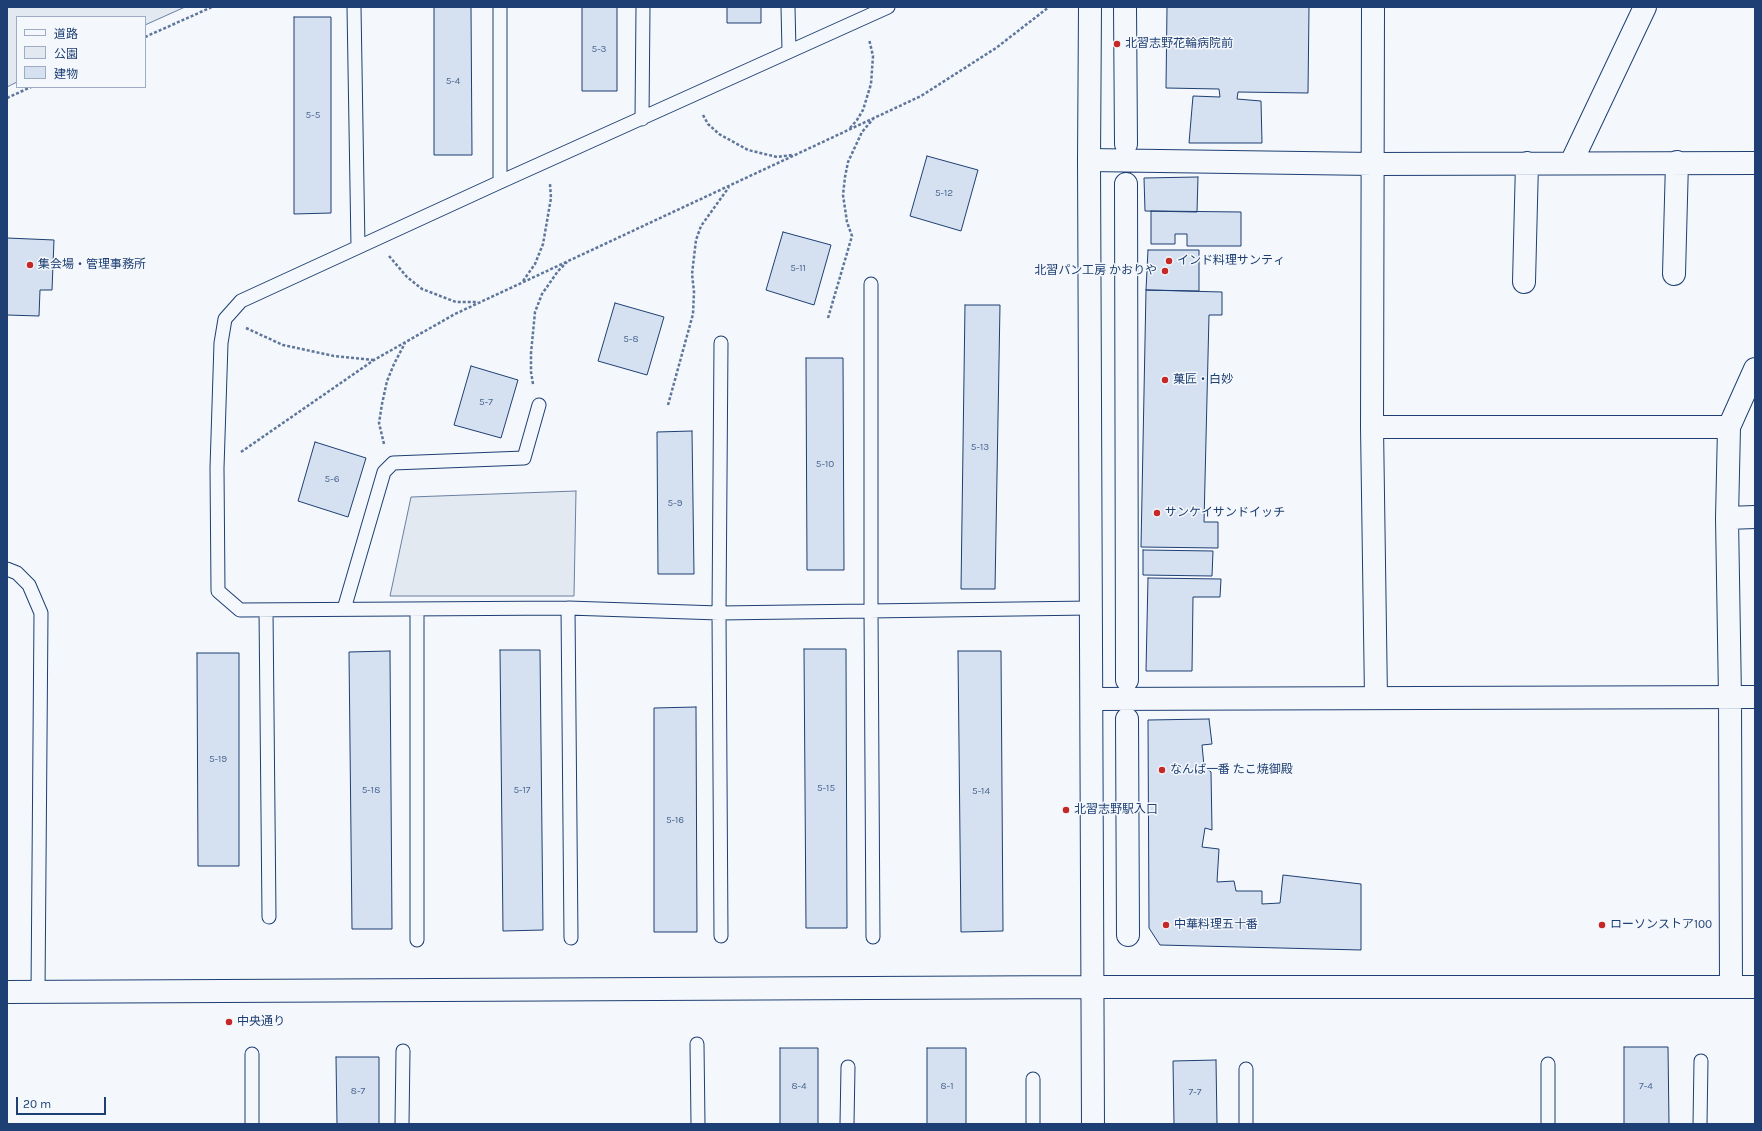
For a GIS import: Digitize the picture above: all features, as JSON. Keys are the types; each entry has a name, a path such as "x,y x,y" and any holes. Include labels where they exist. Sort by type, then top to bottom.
{"street":[{"path":"1090,7 1089,160 1093,1124"},
{"path":"1125,7 1126,144"},
{"path":"1373,7 1372,427 1376,698"},
{"path":"1572,163 1645,7"},
{"path":"1089,160 1373,164 1527,162 1755,163"},
{"path":"1524,282 1527,162"},
{"path":"1674,274 1677,162"},
{"path":"1126,184 1127,680"},
{"path":"1731,987 1730,698 1727,518 1729,427 1755,369"},
{"path":"1372,427 1729,427"},
{"path":"1727,518 1755,518"},
{"path":"1092,699 1755,697"},
{"path":"1127,719 1128,935"},
{"path":"7,992 1092,987 1755,987"}],"lane":[{"path":"354,7 358,247"},
{"path":"500,7 500,182"},
{"path":"642,119 643,7"},
{"path":"788,7 789,51"},
{"path":"888,7 241,301 225,319 221,343 217,468 218,591 240,610 568,608 719,613 1091,608"},
{"path":"871,284 873,937"},
{"path":"721,343 719,613 721,936"},
{"path":"344,609 384,472 393,463 524,458 539,405"},
{"path":"7,569 17,573 29,585 41,613 38,992"},
{"path":"568,608 571,938"},
{"path":"417,609 417,940"},
{"path":"266,610 269,917"},
{"path":"697,1044 698,1124"},
{"path":"402,1124 403,1050"},
{"path":"252,1054 252,1124"},
{"path":"1700,1061 1700,1124"},
{"path":"1548,1064 1548,1124"},
{"path":"848,1067 848,1124"},
{"path":"1246,1069 1246,1124"},
{"path":"1033,1079 1033,1124"}],"path":[{"path":"146,36 212,7"},
{"path":"217,468 374,360 455,314 921,96 996,48 1049,7"},
{"path":"848,130 863,110 871,84 873,56 872,46 867,33"},
{"path":"7,98 29,88"},
{"path":"700,111 708,124 719,134 748,150 776,156 794,155"},
{"path":"828,318 852,236 847,222 843,196 848,162 862,132 874,117"},
{"path":"522,282 535,264 543,244 551,198 550,183"},
{"path":"668,405 693,314 694,292 692,274 696,240 701,226 730,185"},
{"path":"387,254 407,277 422,289 456,302 479,302"},
{"path":"535,391 531,372 531,353 535,312 542,294 558,271 569,260"},
{"path":"225,319 283,345 334,356 374,360"},
{"path":"384,445 379,423 382,404 387,381 406,342"}],"green space":[{"path":"7,7 185,7 146,25 146,16 16,16 16,82 7,87"},
{"path":"576,491 574,596 390,596 411,497"}],"building":[{"path":"434,7 471,7 472,155 434,155"},
{"path":"582,7 617,7 617,91 582,91"},
{"path":"727,7 761,7 761,23 727,23"},
{"path":"1167,7 1309,7 1308,93 1238,92 1237,99 1261,101 1262,143 1189,143 1193,96 1220,97 1219,89 1166,88"},
{"path":"294,17 331,17 331,213 294,214"},
{"path":"927,156 978,170 961,231 910,216"},
{"path":"1198,177 1197,212 1145,211 1144,178"},
{"path":"1151,211 1241,212 1241,246 1187,246 1187,234 1175,234 1175,244 1151,244"},
{"path":"783,232 831,245 814,305 766,290"},
{"name":"集会場・管理事務所","path":"7,238 54,240 52,290 40,290 39,316 7,315"},
{"path":"1148,250 1199,250 1199,291 1146,290"},
{"path":"1146,290 1222,292 1222,315 1209,315 1204,522 1218,522 1218,548 1141,547"},
{"path":"615,303 664,317 647,375 598,361"},
{"path":"965,305 1000,305 995,589 961,589"},
{"path":"806,358 843,358 844,570 807,570"},
{"path":"471,366 518,380 501,438 454,425"},
{"path":"692,431 694,574 658,574 657,432"},
{"path":"315,442 366,458 348,517 298,501"},
{"path":"1143,550 1213,551 1212,576 1143,575"},
{"path":"1148,578 1221,579 1220,597 1193,597 1192,671 1146,671"},
{"path":"804,649 846,649 847,928 806,928"},
{"path":"500,650 540,650 543,930 503,931"},
{"path":"390,651 392,929 352,929 349,652"},
{"path":"958,651 1001,651 1003,931 961,932"},
{"path":"197,653 239,653 239,866 198,866"},
{"path":"696,707 697,932 654,932 654,708"},
{"path":"1209,719 1212,744 1202,745 1204,766 1211,772 1212,830 1205,828 1202,847 1219,849 1217,882 1234,881 1236,891 1262,891 1262,904 1280,903 1283,875 1361,884 1361,950 1160,945 1149,928 1148,720"},
{"path":"1624,1047 1668,1047 1669,1124 1624,1124"},
{"path":"780,1048 818,1048 818,1124 780,1124"},
{"path":"927,1048 966,1048 966,1124 927,1124"},
{"path":"336,1057 379,1057 379,1124 337,1124"},
{"path":"1216,1060 1217,1124 1174,1124 1173,1061"}],"place":[{"name":"北習志野花輪病院前","path":"1117,44"},
{"name":"インド料理サンティ","path":"1169,261"},
{"name":"集会場・管理事務所","path":"30,265"},
{"name":"北習パン工房 かおりや","path":"1165,271"},
{"name":"菓匠・白妙","path":"1165,380"},
{"name":"サンケイサンドイッチ","path":"1157,513"},
{"name":"なんば一番 たこ焼御殿","path":"1162,770"},
{"name":"北習志野駅入口","path":"1066,810"},
{"name":"中華料理五十番","path":"1166,925"},
{"name":"ローソンストア100","path":"1602,925"},
{"name":"中央通り","path":"229,1022"}]}
